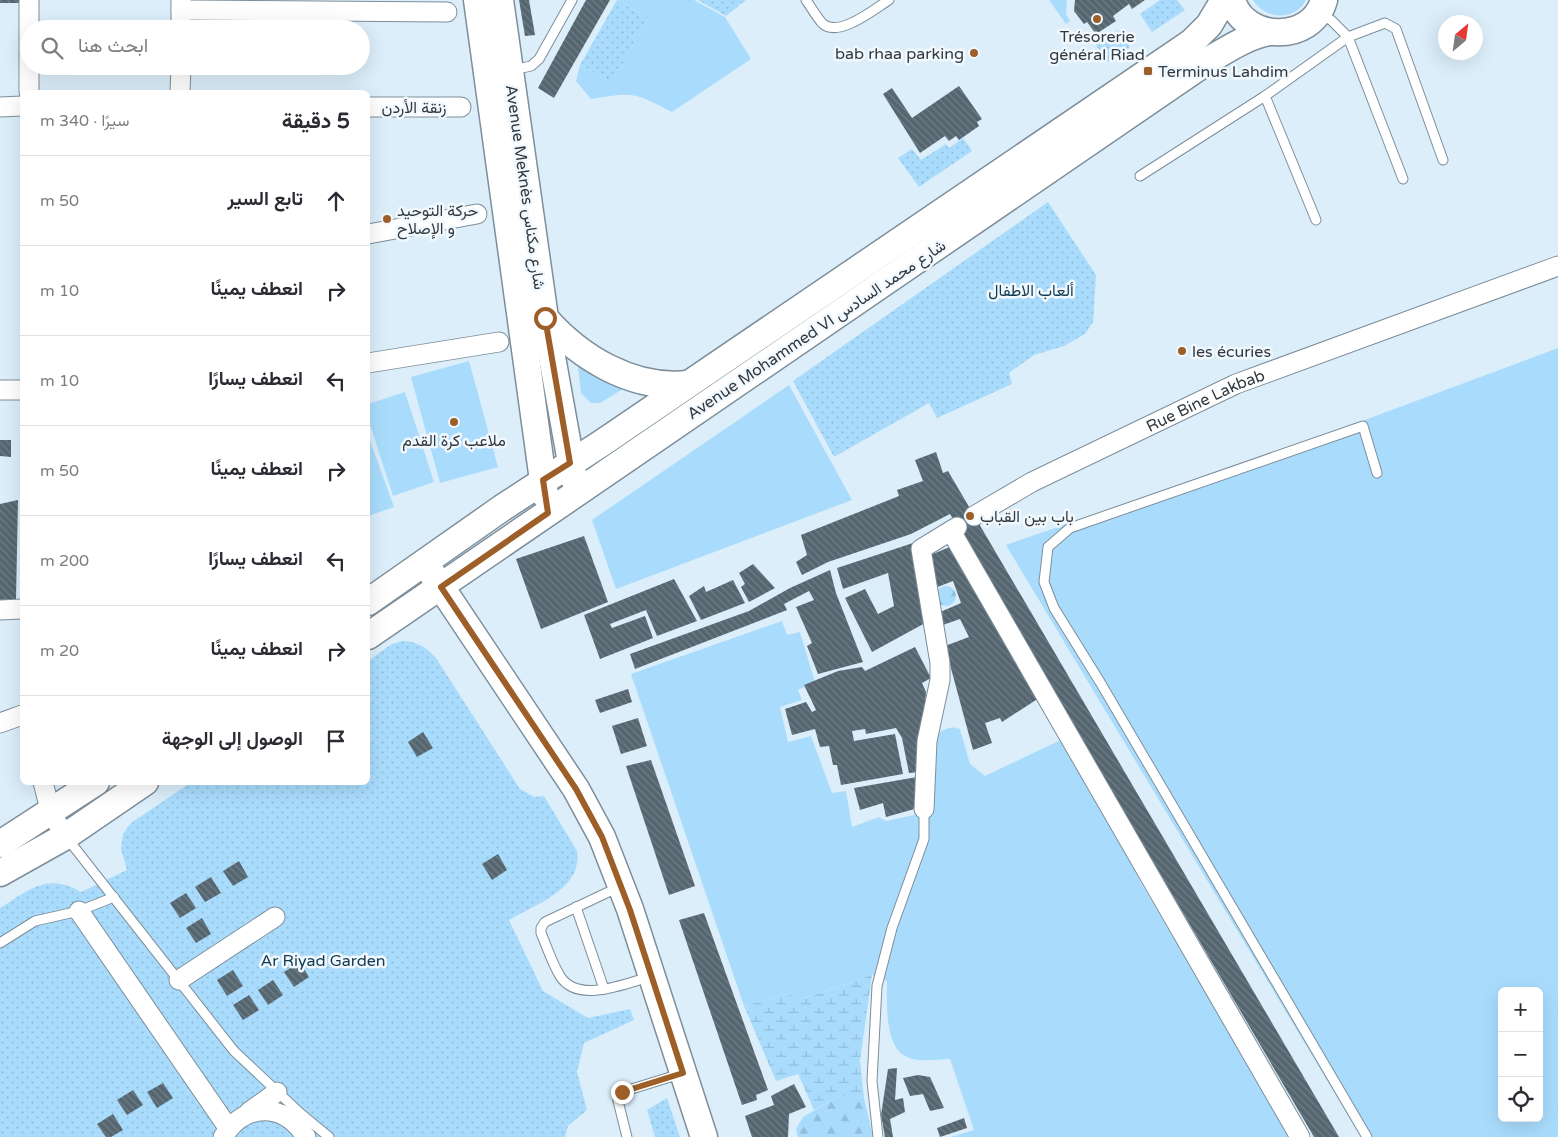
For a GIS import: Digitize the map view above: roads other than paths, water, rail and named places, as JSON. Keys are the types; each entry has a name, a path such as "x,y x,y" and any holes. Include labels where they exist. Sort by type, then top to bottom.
{"main road":[{"name":"Avenue Meknès شارع مكناس","path":"477,0 499,72 570,463 577,492"},
{"name":"Avenue Meknès شارع مكناس","path":"500,0 499,72 539,448 548,513"},
{"name":"Avenue Mohammed VI شارع محمد السادس","path":"370,601 543,480 688,384 1192,42 1209,25 1224,0"},
{"path":"1232,0 1241,17 1254,27 1270,32 1283,33 1296,30 1308,22 1320,6"},
{"name":"Avenue Mohammed VI شارع محمد السادس","path":"370,635 1208,60 1240,42 1270,32"},
{"path":"545,318 571,344 608,367 629,377 655,385 688,384"},
{"path":"425,563 576,789 602,837 652,976 704,1137"},
{"path":"0,844 50,814 92,785"},
{"path":"0,873 66,836 141,785"}],"street":[{"path":"28,0 28,20"},
{"path":"181,13 446,12"},
{"path":"29,75 29,90"},
{"path":"180,90 181,75"},
{"path":"0,107 20,106"},
{"name":"زنقة الأردن","path":"370,107 461,107"},
{"path":"370,234 477,214"},
{"name":"Rue Bine Lakbab","path":"974,516 1032,482 1236,384 1558,266"},
{"path":"370,363 499,342"},
{"path":"0,390 20,390"},
{"path":"539,448 565,435"},
{"path":"924,809 927,741 940,680 940,663 921,549 954,529 1300,1137"},
{"path":"0,610 20,609"},
{"path":"0,723 20,716"},
{"path":"44,785 50,814 66,836"},
{"path":"79,910 231,1126"},
{"path":"179,980 275,917"},
{"path":"231,1126 277,1092"},
{"path":"210,1137 258,1111 273,1111 288,1117 299,1126 317,1135"}],"lane":[{"path":"499,72 536,63 572,0"},
{"path":"806,0 822,23 834,28 846,26 889,0"},
{"path":"1320,6 1348,37 1403,179"},
{"path":"1140,176 1265,96 1348,37 1385,23 1389,23 1396,29 1443,160"},
{"path":"1265,96 1316,220"},
{"path":"1367,1137 1100,682 1054,608 1044,582 1048,547 1070,528 1363,426 1377,473"},
{"path":"878,1137 872,1081 877,986 892,928 924,839 924,809"},
{"path":"66,836 234,1051 277,1092 317,1135"},
{"path":"621,886 545,922 541,928 541,933 563,980 586,992 652,976"},
{"path":"0,943 35,921 79,910 114,897"},
{"path":"576,907 604,989"},
{"path":"627,1137 618,1101 622,1092 683,1073"}],"place":[{"name":"Trésorerie général Riad","path":"1097,19"},
{"name":"bab rhaa parking","path":"974,53"},
{"name":"Terminus Lahdim","path":"1148,71"},
{"name":"حركة التوحيد و الإصلاح","path":"387,219"},
{"name":"les écuries","path":"1182,351"},
{"name":"ملاعب كرة القدم","path":"454,422"},
{"name":"باب بين القباب","path":"970,516"}],"park label":[{"name":"ألعاب الاطفال","path":"1031,290"},
{"name":"Ar Riyad Garden","path":"323,960"}]}
